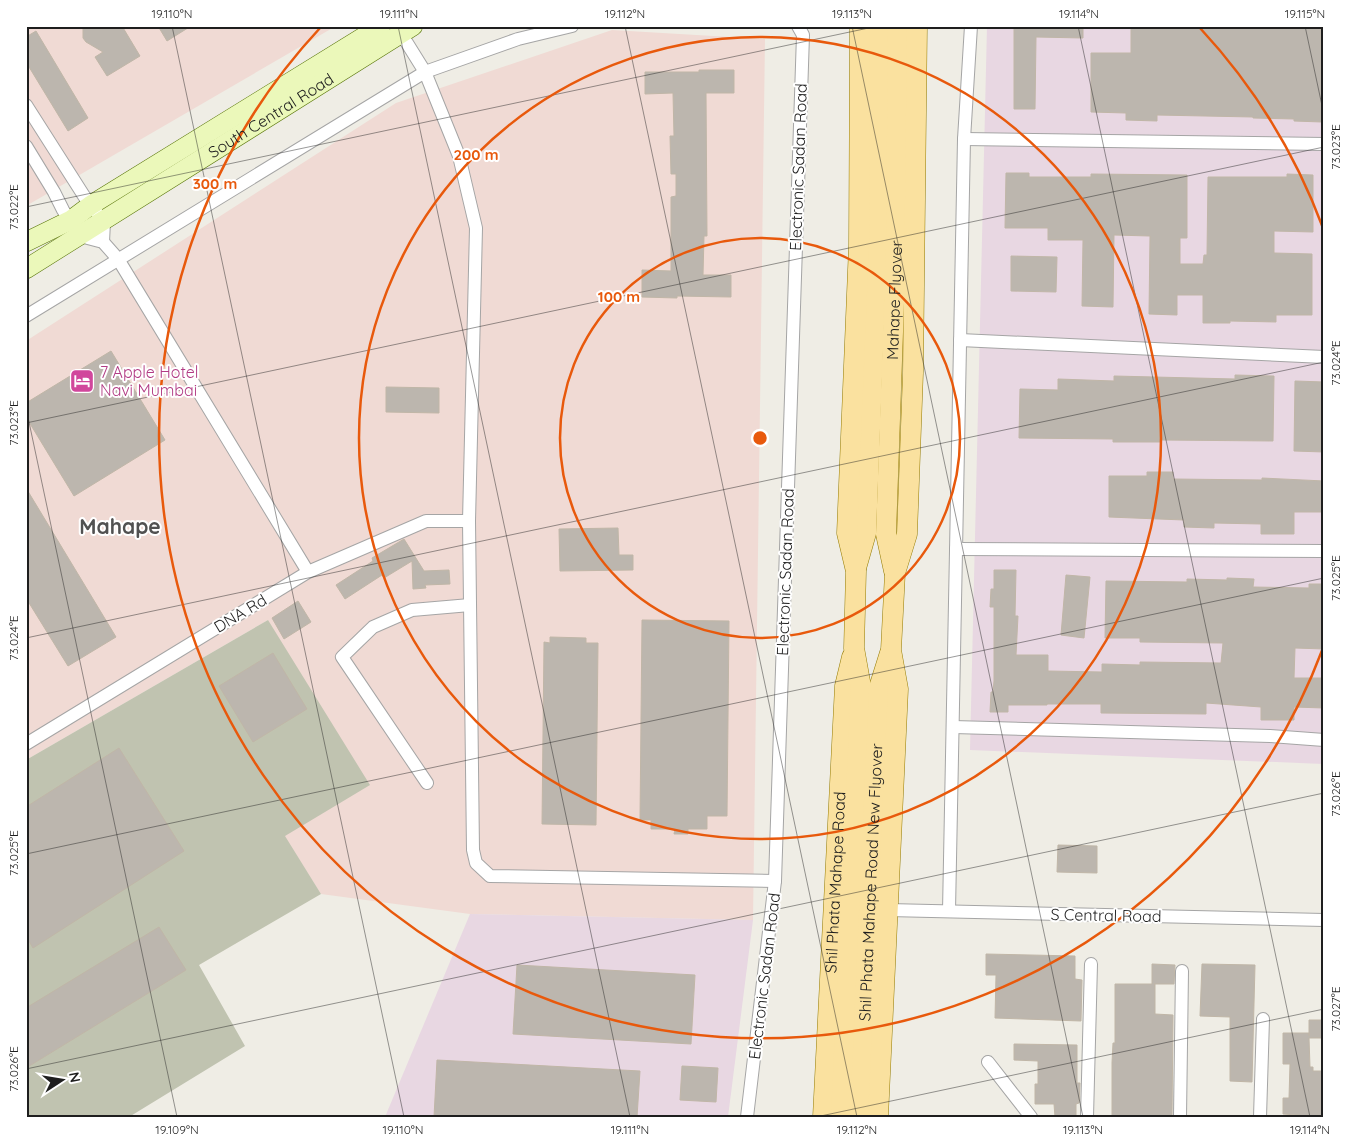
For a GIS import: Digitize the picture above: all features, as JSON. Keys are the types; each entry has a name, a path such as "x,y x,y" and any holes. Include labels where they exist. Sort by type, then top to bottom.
{"main road":[{"name":"South Central Road","path":"26,269 76,228 91,205 380,26"},
{"path":"854,648 856,571 847,532 859,246 860,26"},
{"name":"Mahape Flyover","path":"856,571 866,533 877,246 879,26"},
{"name":"Mahape Flyover","path":"895,572 886,534 896,245 898,26"},
{"path":"878,1117 898,690 891,650 895,572 907,534 913,373 917,26"},
{"name":"South Central Road","path":"26,242 104,222 404,29"},
{"name":"Shil Phata Mahape Road New Flyover","path":"854,648 870,688 860,1117"},
{"name":"Shil Phata Mahape Road","path":"823,1117 845,686 854,648"},
{"name":"Shil Phata Mahape Road New Flyover","path":"841,1117 870,688 891,650"}],"street":[{"path":"26,316 425,72 518,39 572,26"},
{"name":"Electronic Sadan Road","path":"747,1117 775,881 803,34 798,26"},
{"path":"949,911 964,139 971,26"},
{"path":"404,29 425,72 459,156 476,228 469,521 473,850 476,863 490,876 775,881"},
{"path":"26,105 104,222 103,242"},
{"path":"964,139 1324,144"},
{"path":"26,146 54,192 62,210 76,228 103,242 118,259 308,572"},
{"path":"960,340 1324,357"},
{"name":"DNA Rd","path":"26,744 308,572 426,521 469,521"},
{"path":"956,549 1324,552"},
{"path":"427,783 342,657 373,627 412,610 440,606 470,605"},
{"path":"953,726 1260,736 1324,740"},
{"name":"S Central Road","path":"888,910 1324,920"},
{"path":"1087,1117 1091,964"},
{"path":"1180,1117 1182,971"},
{"path":"1260,1117 1263,1019"},
{"path":"988,1062 1031,1117"}],"shaded area":[{"path":"26,26 336,26 26,206"},
{"path":"987,26 1324,26 1324,764 970,750"},
{"path":"612,30 765,39 753,920 470,914 321,894 284,836 268,620 26,760 26,341 396,103"},
{"path":"268,620 370,785 285,836 321,894 199,965 245,1046 129,1117 26,1117 26,760"},
{"path":"470,914 753,920 728,1117 385,1117"}],"building":[{"path":"83,26 122,26 140,56 107,76 95,57 103,52 86,42 83,38"},
{"path":"158,26 191,26 167,41"},
{"path":"1014,26 1083,26 1083,38 1036,37 1035,109 1014,109"},
{"path":"1131,26 1321,26 1322,122 1253,117 1157,115 1157,121 1126,120 1126,113 1091,112 1091,53 1131,53"},
{"path":"36,31 88,118 68,131 26,62 26,37"},
{"path":"699,70 734,70 734,93 706,93 707,236 704,236 703,275 731,275 731,297 642,297 642,270 671,271 671,197 676,196 676,174 671,174 670,136 674,136 673,93 645,94 645,72 699,72"},
{"path":"1006,173 1029,173 1029,177 1091,177 1091,174 1187,175 1187,238 1180,238 1180,264 1203,264 1204,255 1207,255 1208,177 1287,177 1287,174 1313,175 1313,232 1274,231 1274,253 1312,254 1312,315 1276,315 1276,322 1230,321 1230,323 1203,323 1203,295 1177,295 1177,315 1149,314 1150,236 1114,235 1113,307 1082,306 1083,240 1048,240 1048,228 1005,228"},
{"path":"1011,256 1057,257 1056,292 1011,291"},
{"path":"111,351 165,440 74,496 26,417 26,403"},
{"path":"1235,375 1274,376 1273,441 1160,440 1160,442 1113,442 1113,439 1019,438 1020,389 1058,390 1058,379 1114,381 1114,376 1235,379"},
{"path":"1295,381 1324,382 1324,452 1294,451"},
{"path":"386,387 439,388 439,413 386,412"},
{"path":"1147,472 1173,472 1173,479 1262,480 1262,478 1324,481 1324,512 1294,512 1294,534 1261,534 1261,524 1214,523 1214,528 1184,527 1184,520 1109,517 1109,476 1147,476"},
{"path":"26,488 116,637 68,666 26,598"},
{"path":"618,528 619,555 633,555 633,570 560,571 559,529"},
{"path":"404,539 424,571 449,570 450,584 425,585 426,588 413,589 412,561 384,578 382,575 345,599 336,585 373,561 372,558"},
{"path":"994,570 1016,570 1015,616 1018,616 1016,655 1048,655 1048,671 1102,672 1102,664 1140,665 1140,662 1221,663 1223,643 1140,642 1140,638 1105,638 1106,581 1187,582 1187,579 1227,580 1227,578 1254,579 1253,587 1309,588 1309,584 1324,584 1324,649 1295,648 1294,678 1324,678 1324,708 1294,707 1294,720 1261,720 1261,707 1206,703 1206,714 1101,713 1101,704 1008,705 1008,712 990,712 991,692 993,692 994,681 994,607 990,607 991,589 994,589"},
{"path":"1066,575 1090,577 1084,638 1061,635"},
{"path":"298,601 311,622 284,639 272,618"},
{"path":"642,620 729,621 727,816 707,816 707,829 688,829 688,834 674,834 675,829 651,829 651,820 640,820"},
{"path":"550,637 586,638 586,643 598,643 596,825 542,824 544,642 550,643"},
{"path":"273,653 307,709 253,742 219,686"},
{"path":"119,748 184,851 33,948 26,936 26,807"},
{"path":"1058,845 1097,846 1097,873 1057,872"},
{"path":"159,927 186,970 26,1068 26,1008"},
{"path":"986,954 1075,956 1075,979 1082,980 1081,1021 995,1018 996,975 986,975"},
{"path":"1152,964 1175,965 1174,984 1155,984 1155,1014 1173,1015 1172,1117 1112,1117 1115,984 1152,984"},
{"path":"1202,964 1255,965 1252,1082 1230,1081 1230,1017 1200,1016"},
{"path":"517,965 695,975 691,1044 513,1034"},
{"path":"1309,1020 1324,1020 1324,1038 1309,1038 1310,1067 1313,1067 1313,1071 1324,1071 1322,1117 1283,1114 1283,1098 1289,1098 1290,1064 1283,1064 1283,1033 1309,1033"},
{"path":"1014,1044 1077,1045 1077,1083 1080,1083 1079,1103 1076,1104 1076,1117 1055,1117 1054,1104 1035,1104 1035,1084 1038,1084 1038,1061 1014,1060"},
{"path":"437,1060 640,1071 637,1117 434,1117"},
{"path":"682,1066 718,1068 716,1102 680,1100"}],"place":[{"name":"7 Apple Hotel Navi Mumbai","path":"82,381"}],"district":[{"name":"Mahape","path":"120,526"}]}
